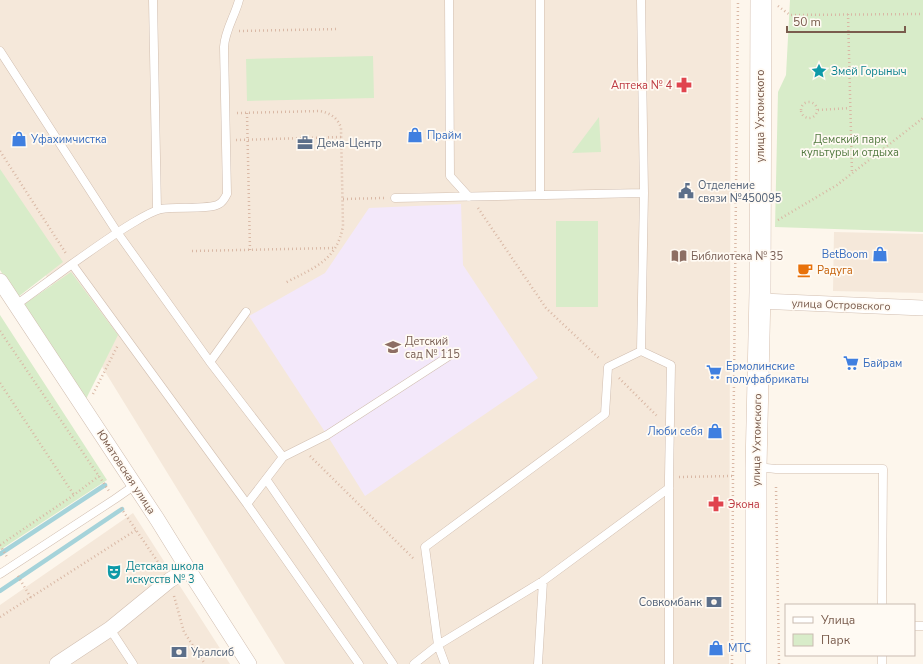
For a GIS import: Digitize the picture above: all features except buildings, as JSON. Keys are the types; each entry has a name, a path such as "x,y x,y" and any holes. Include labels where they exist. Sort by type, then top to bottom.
{"street":[{"name":"улица Ухтомского","path":"756,664 756,467 759,301 769,3"},
{"name":"Юматовская улица","path":"0,281 135,485 250,664"},
{"name":"улица Островского","path":"759,301 923,308"},
{"path":"57,664 110,629 170,580 188,568"}],"lane":[{"path":"152,0 157,210"},
{"path":"16,305 117,232 150,213 157,210 173,208 214,207 224,200 227,194 224,39 239,0"},
{"path":"449,0 450,176 470,196"},
{"path":"540,0 540,195"},
{"path":"641,0 644,193 641,351"},
{"path":"0,51 117,232 210,362 283,456"},
{"path":"395,198 644,193"},
{"path":"72,264 247,504 359,664"},
{"path":"210,362 246,312"},
{"path":"445,664 438,645 425,547 605,414 608,367 641,351"},
{"path":"641,351 671,365 669,477 669,664"},
{"path":"247,504 283,456 327,435 448,356"},
{"path":"756,467 776,469 883,469 882,604"},
{"path":"266,479 392,664"},
{"path":"0,574 135,485"},
{"path":"414,664 438,645 543,581 670,488"},
{"path":"538,664 543,581"},
{"path":"110,629 133,664"}],"path":[{"path":"732,664 738,0"},
{"path":"769,3 790,15 923,14"},
{"path":"848,14 852,173"},
{"path":"227,31 339,29"},
{"path":"810,101 816,105 818,110 814,117 808,119 802,115 800,109 804,103 810,101"},
{"path":"818,110 850,108"},
{"path":"225,113 320,111 332,115 340,124 343,199 343,226 340,240 328,258 285,283"},
{"path":"247,113 250,250"},
{"path":"776,222 837,185 923,118"},
{"path":"226,140 341,137"},
{"path":"0,151 72,264"},
{"path":"470,196 546,308 608,367 670,430"},
{"path":"343,199 395,198"},
{"path":"192,252 334,248"},
{"path":"0,331 115,499"},
{"path":"85,410 123,333"},
{"path":"0,383 74,495"},
{"path":"302,447 429,573"},
{"path":"0,544 74,495 99,476"},
{"path":"669,477 733,476"},
{"path":"0,617 136,530"}],"shaded area":[{"path":"0,0 731,0 729,664 285,664 0,201"},
{"name":"Детский сад № 115","path":"461,204 463,265 538,378 365,496 249,316 325,273 369,208"},
{"path":"834,232 923,234 923,293 833,291"},
{"path":"133,513 230,664 0,664 0,605"}],"green space":[{"name":"Демский парк культуры и отдыха","path":"790,0 923,0 923,232 775,227 778,92 786,75"},
{"path":"373,56 374,98 247,101 246,59"},
{"path":"599,117 601,152 572,153"},
{"path":"0,169 63,262 18,297 0,270"},
{"path":"556,221 598,221 598,307 556,307"},
{"path":"71,272 118,335 85,401 23,305"},
{"path":"0,315 107,480 0,550"}],"waterway":[{"path":"0,554 105,485"},
{"path":"0,591 122,509"}],"place":[{"name":"Змей Горыныч","path":"819,71"},
{"name":"Аптека № 4","path":"684,85"},
{"name":"Прайм","path":"415,135"},
{"name":"Уфахимчистка","path":"19,139"},
{"name":"Дема-Центр","path":"305,143"},
{"name":"Отделение связи №450095","path":"686,191"},
{"name":"BetBoom","path":"880,254"},
{"name":"Библиотека № 35","path":"679,256"},
{"name":"Радуга","path":"805,270"},
{"name":"Детский сад № 115","path":"393,347"},
{"name":"Байрам","path":"851,363"},
{"name":"Ермолинские полуфабрикаты","path":"714,372"},
{"name":"Люби себя","path":"715,431"},
{"name":"Экона","path":"716,504"},
{"name":"Детская школа искусств № 3","path":"114,572"},
{"name":"Совкомбанк","path":"714,602"},
{"name":"МТС","path":"716,648"},
{"name":"Уралсиб","path":"179,652"}]}
